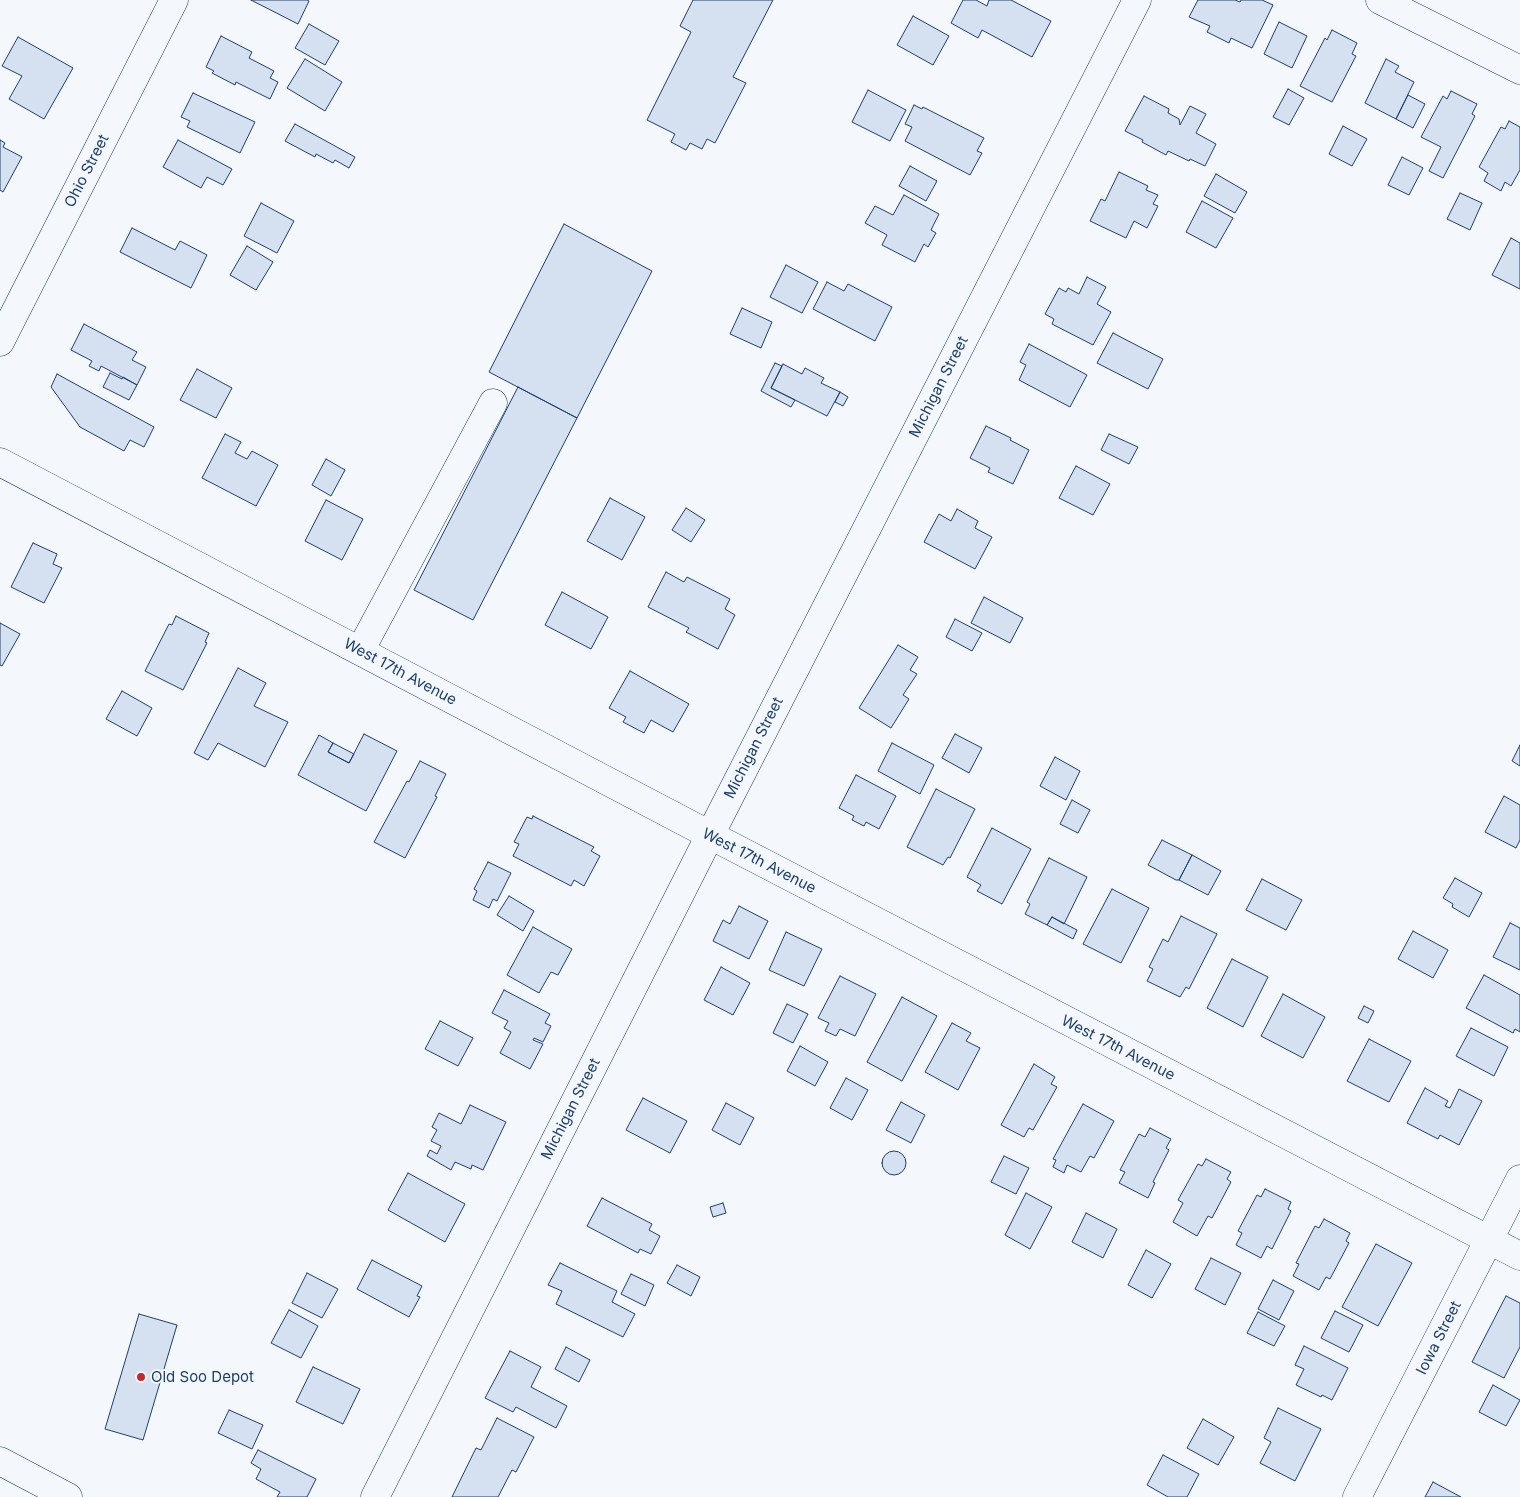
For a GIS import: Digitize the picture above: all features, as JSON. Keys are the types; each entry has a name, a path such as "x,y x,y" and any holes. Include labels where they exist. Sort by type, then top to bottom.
{"street":[{"name":"Ohio Street","path":"0,342 174,0"},
{"name":"Michigan Street","path":"375,1497 1136,0"},
{"path":"1380,0 1520,70"},
{"path":"360,651 493,403"},
{"name":"West 17th Avenue","path":"0,462 710,835 1520,1256"},
{"name":"Iowa Street","path":"1357,1497 1520,1179"},
{"path":"0,1461 68,1497"}],"building":[{"path":"251,0 307,0 309,1 298,24"},
{"path":"693,0 773,0 733,77 746,83 715,143 707,139 702,149 690,143 686,150 671,142 675,134 647,120 691,32 680,26"},
{"path":"963,0 976,0 987,6 989,0 1011,0 1051,21 1032,57 982,30 978,38 951,23"},
{"path":"1198,0 1235,0 1240,2 1241,0 1262,0 1273,5 1252,48 1231,38 1229,43 1207,32 1210,26 1189,17"},
{"path":"913,16 949,36 933,65 897,45"},
{"path":"1279,22 1307,36 1292,68 1264,54"},
{"path":"309,24 339,41 325,65 295,48"},
{"path":"1332,30 1357,43 1352,54 1356,56 1332,102 1300,86 1325,38 1327,40"},
{"path":"221,36 252,52 249,58 274,71 270,78 278,82 270,99 236,82 235,85 212,73 214,71 206,67"},
{"path":"18,37 73,68 44,119 9,99 22,76 2,66"},
{"path":"305,59 342,82 325,111 287,88"},
{"path":"1386,59 1399,66 1395,72 1414,82 1396,119 1365,103"},
{"path":"1288,89 1304,98 1289,125 1273,117"},
{"path":"868,90 906,110 890,141 852,122"},
{"path":"1451,91 1477,104 1472,114 1475,116 1443,178 1429,171 1441,147 1421,137 1443,96 1447,99"},
{"path":"193,93 255,122 240,153 187,127 190,121 181,117"},
{"path":"1408,95 1425,104 1413,128 1396,119"},
{"path":"1144,96 1169,109 1168,113 1179,119 1180,125 1190,106 1206,114 1196,133 1216,144 1205,166 1168,151 1166,155 1125,131"},
{"path":"914,105 922,109 923,107 984,138 977,151 982,153 970,175 905,141 912,127 905,124"},
{"path":"1509,121 1520,127 1520,170 1511,186 1505,182 1501,191 1484,181 1488,173 1479,167 1501,127 1505,129"},
{"path":"295,124 355,157 349,168 335,160 333,163 316,154 315,157 285,141"},
{"path":"1343,126 1367,139 1352,166 1329,154"},
{"path":"0,140 5,143 3,147 22,157 3,192 0,190"},
{"path":"178,140 232,169 223,185 207,177 201,188 163,167"},
{"path":"1402,157 1423,168 1409,195 1388,185"},
{"path":"910,166 937,181 926,201 899,186"},
{"path":"1119,172 1148,186 1146,190 1158,195 1153,204 1158,206 1147,228 1134,221 1126,238 1090,221 1101,199 1105,201"},
{"path":"1216,174 1247,192 1235,213 1204,196"},
{"path":"1460,193 1482,203 1470,230 1447,219"},
{"path":"904,195 939,214 931,230 936,233 928,247 924,244 915,262 882,245 887,235 865,223 875,206 893,215"},
{"path":"1202,201 1233,218 1216,248 1186,232"},
{"path":"261,203 294,221 277,253 244,236"},
{"path":"564,224 652,271 577,418 489,372"},
{"path":"132,228 175,250 180,241 207,255 191,288 120,252"},
{"path":"1511,238 1520,243 1520,289 1492,275"},
{"path":"247,246 273,262 256,290 230,275"},
{"path":"786,265 818,282 802,313 770,297"},
{"path":"1087,277 1106,287 1097,304 1111,312 1093,345 1052,324 1054,319 1045,314 1059,288 1066,292 1068,288 1079,294"},
{"path":"827,282 844,291 848,284 892,307 875,341 813,309"},
{"path":"742,308 772,322 761,348 730,334"},
{"path":"84,324 137,352 132,360 146,367 137,385 101,366 99,371 89,366 92,361 71,350"},
{"path":"1113,333 1163,359 1148,389 1097,363"},
{"path":"1029,344 1087,375 1070,407 1019,380 1026,365 1020,362"},
{"path":"775,363 782,366 771,388 795,400 791,407 761,391"},
{"path":"783,364 802,374 805,368 824,378 821,383 840,392 827,416 771,388"},
{"path":"197,369 232,388 216,418 180,400"},
{"path":"110,373 122,379 123,377 137,385 129,400 103,387"},
{"path":"57,374 154,427 144,447 130,440 124,451 80,427 51,387"},
{"path":"518,387 577,418 473,620 414,590"},
{"path":"840,392 848,397 843,406 835,402"},
{"path":"986,426 1011,438 1010,440 1029,450 1013,484 988,472 990,468 970,458"},
{"path":"225,434 241,442 235,453 247,459 252,451 278,465 256,506 202,478"},
{"path":"1109,434 1138,447 1129,464 1101,450"},
{"path":"326,459 345,470 331,496 312,485"},
{"path":"1076,466 1110,484 1093,515 1059,498"},
{"path":"610,498 645,517 622,560 587,541"},
{"path":"326,500 363,519 342,560 305,541"},
{"path":"686,508 705,520 691,542 672,530"},
{"path":"957,509 978,521 975,528 992,537 975,569 924,542 939,514 951,521"},
{"path":"33,543 57,554 53,564 62,568 44,603 11,587"},
{"path":"666,572 684,582 687,577 730,599 725,609 735,615 718,649 686,632 689,628 648,607"},
{"path":"562,592 608,617 591,649 545,625"},
{"path":"984,597 1023,618 1010,643 971,623"},
{"path":"176,616 209,633 205,642 207,643 183,690 145,671 169,624 172,625"},
{"path":"955,619 982,633 972,651 946,637"},
{"path":"0,623 20,634 2,666 0,665"},
{"path":"898,645 918,657 910,670 917,674 903,695 909,699 891,728 859,708"},
{"path":"238,668 266,683 254,706 288,722 265,767 218,743 208,760 194,753"},
{"path":"630,671 689,704 673,732 651,720 644,733 623,722 626,717 609,708"},
{"path":"122,691 152,708 137,736 106,719"},
{"path":"364,734 397,751 366,811 298,775 319,735 333,743 328,752 349,763"},
{"path":"955,734 982,748 969,773 942,758"},
{"path":"333,743 354,754 349,763 328,752"},
{"path":"892,743 934,765 920,794 878,771"},
{"path":"1520,745 1520,766 1512,761"},
{"path":"1055,757 1080,771 1066,800 1040,786"},
{"path":"420,761 446,774 435,796 437,797 405,858 374,842"},
{"path":"856,775 896,796 879,829 866,822 864,826 852,820 854,816 839,808"},
{"path":"936,789 975,809 950,858 948,857 943,865 907,847"},
{"path":"1504,796 1520,805 1520,840 1516,848 1485,832"},
{"path":"1072,800 1090,810 1078,833 1060,824"},
{"path":"533,816 594,847 591,851 600,856 584,886 574,880 571,886 513,856 519,844 514,842 527,817 532,819"},
{"path":"992,828 1031,849 1002,904 977,891 981,885 967,877"},
{"path":"1162,840 1192,855 1179,880 1148,865"},
{"path":"1192,855 1221,871 1208,895 1179,880"},
{"path":"1049,858 1087,877 1064,924 1052,917 1047,925 1025,914 1030,904 1027,902"},
{"path":"488,862 511,873 497,901 493,899 489,908 473,900 477,891 474,889"},
{"path":"1455,878 1482,893 1469,917 1452,907 1453,904 1443,898"},
{"path":"1262,879 1302,900 1286,930 1246,910"},
{"path":"1112,889 1149,908 1121,963 1083,944"},
{"path":"509,896 534,911 523,931 497,915"},
{"path":"739,906 768,921 749,959 713,941 723,920 730,924"},
{"path":"1181,916 1217,934 1189,989 1186,987 1180,997 1147,981 1153,969 1149,967 1163,939 1168,942"},
{"path":"1052,917 1077,930 1073,939 1047,925"},
{"path":"1510,923 1520,928 1520,970 1493,957"},
{"path":"533,927 572,949 558,975 551,972 539,993 507,975"},
{"path":"1413,931 1448,950 1433,978 1398,959"},
{"path":"786,932 822,949 804,986 769,970"},
{"path":"1232,959 1268,977 1243,1027 1207,1008"},
{"path":"721,967 750,983 733,1015 704,1000"},
{"path":"1484,975 1520,995 1520,1032 1515,1029 1513,1033 1466,1008"},
{"path":"840,976 876,994 855,1036 840,1029 836,1036 825,1031 829,1023 818,1018"},
{"path":"504,990 550,1014 545,1023 551,1026 543,1042 534,1038 533,1040 543,1044 530,1069 500,1053 511,1032 504,1028 508,1021 492,1013"},
{"path":"1283,994 1325,1017 1303,1058 1261,1036"},
{"path":"902,997 937,1016 902,1081 867,1062"},
{"path":"787,1004 808,1014 793,1043 773,1033"},
{"path":"1364,1006 1374,1011 1368,1023 1358,1018"},
{"path":"440,1021 473,1038 458,1066 425,1049"},
{"path":"952,1023 971,1033 966,1041 980,1048 958,1090 925,1072"},
{"path":"1471,1028 1508,1047 1494,1076 1456,1056"},
{"path":"1369,1039 1411,1061 1389,1102 1347,1081"},
{"path":"800,1046 828,1062 815,1086 787,1071"},
{"path":"1034,1064 1055,1077 1051,1084 1057,1087 1033,1130 1029,1128 1024,1137 1001,1125"},
{"path":"846,1078 868,1090 852,1120 830,1108"},
{"path":"1425,1088 1448,1101 1445,1106 1450,1108 1459,1089 1482,1101 1459,1145 1440,1135 1438,1139 1407,1123"},
{"path":"643,1098 687,1121 670,1153 626,1130"},
{"path":"901,1102 925,1115 911,1143 886,1130"},
{"path":"726,1103 754,1118 740,1145 712,1130"},
{"path":"1083,1104 1114,1121 1094,1158 1090,1156 1081,1172 1067,1165 1064,1173 1053,1167 1056,1160 1053,1159"},
{"path":"470,1105 506,1122 483,1170 472,1165 471,1169 455,1162 451,1170 427,1156 430,1150 437,1154 441,1146 431,1141 437,1130 432,1127 439,1113 461,1124"},
{"path":"1150,1128 1171,1139 1166,1148 1169,1150 1153,1182 1155,1183 1148,1198 1119,1183 1125,1172 1120,1170 1139,1134 1145,1137"},
{"path":"894,1151 899,1152 905,1158 905,1168 899,1174 894,1175 889,1174 883,1168 882,1163 883,1158 889,1152"},
{"path":"1004,1156 1029,1168 1016,1194 991,1182"},
{"path":"1206,1159 1231,1172 1227,1179 1231,1182 1212,1218 1208,1216 1197,1236 1173,1222 1183,1203 1178,1200 1198,1164 1202,1166"},
{"path":"408,1173 465,1204 445,1242 388,1210"},
{"path":"1265,1189 1291,1202 1288,1209 1291,1211 1272,1249 1267,1246 1261,1258 1236,1245 1242,1233 1238,1231 1257,1195 1261,1197"},
{"path":"1026,1193 1052,1207 1030,1249 1005,1235"},
{"path":"602,1198 652,1224 649,1230 660,1236 651,1254 640,1249 638,1253 587,1226"},
{"path":"723,1203 726,1213 713,1217 710,1207"},
{"path":"1086,1213 1117,1229 1103,1258 1072,1242"},
{"path":"1324,1219 1350,1233 1346,1241 1349,1243 1330,1279 1326,1277 1319,1290 1293,1276 1299,1264 1296,1263 1315,1226 1319,1228"},
{"path":"1376,1244 1412,1263 1378,1326 1342,1307"},
{"path":"1146,1250 1171,1264 1152,1298 1128,1285"},
{"path":"1211,1258 1241,1273 1225,1305 1195,1289"},
{"path":"372,1260 422,1286 417,1296 420,1297 409,1317 357,1289"},
{"path":"560,1263 617,1291 612,1302 635,1314 623,1337 556,1304 562,1291 548,1285"},
{"path":"677,1265 700,1277 691,1296 667,1283"},
{"path":"307,1273 338,1289 322,1318 292,1303"},
{"path":"631,1274 654,1285 645,1306 621,1294"},
{"path":"1273,1280 1294,1291 1279,1320 1258,1309"},
{"path":"1506,1296 1520,1303 1520,1347 1504,1378 1472,1362"},
{"path":"289,1310 318,1326 301,1358 271,1343"},
{"path":"1335,1311 1363,1325 1349,1352 1321,1338"},
{"path":"1258,1312 1285,1326 1274,1346 1247,1333"},
{"name":"Old Soo Depot","path":"139,1314 177,1325 143,1440 105,1429"},
{"path":"1304,1346 1348,1368 1332,1400 1296,1385 1304,1369 1295,1365"},
{"path":"566,1347 590,1360 579,1382 555,1369"},
{"path":"510,1351 541,1367 531,1387 567,1406 556,1428 516,1407 513,1412 485,1398"},
{"path":"313,1367 360,1389 343,1424 296,1402"},
{"path":"1493,1385 1520,1400 1506,1426 1479,1412"},
{"path":"1278,1408 1321,1429 1295,1481 1260,1463 1271,1442 1264,1438"},
{"path":"229,1410 263,1425 252,1449 218,1433"},
{"path":"497,1418 534,1437 516,1472 512,1470 498,1497 452,1497 476,1448 481,1450"},
{"path":"1203,1419 1234,1437 1218,1465 1187,1448"},
{"path":"258,1450 316,1479 307,1497 277,1497 280,1492 256,1479 261,1469 251,1463"},
{"path":"1163,1455 1199,1474 1187,1497 1168,1497 1147,1485"},
{"path":"1433,1482 1461,1497 1425,1497"}],"place":[{"name":"Old Soo Depot","path":"141,1377"}]}
